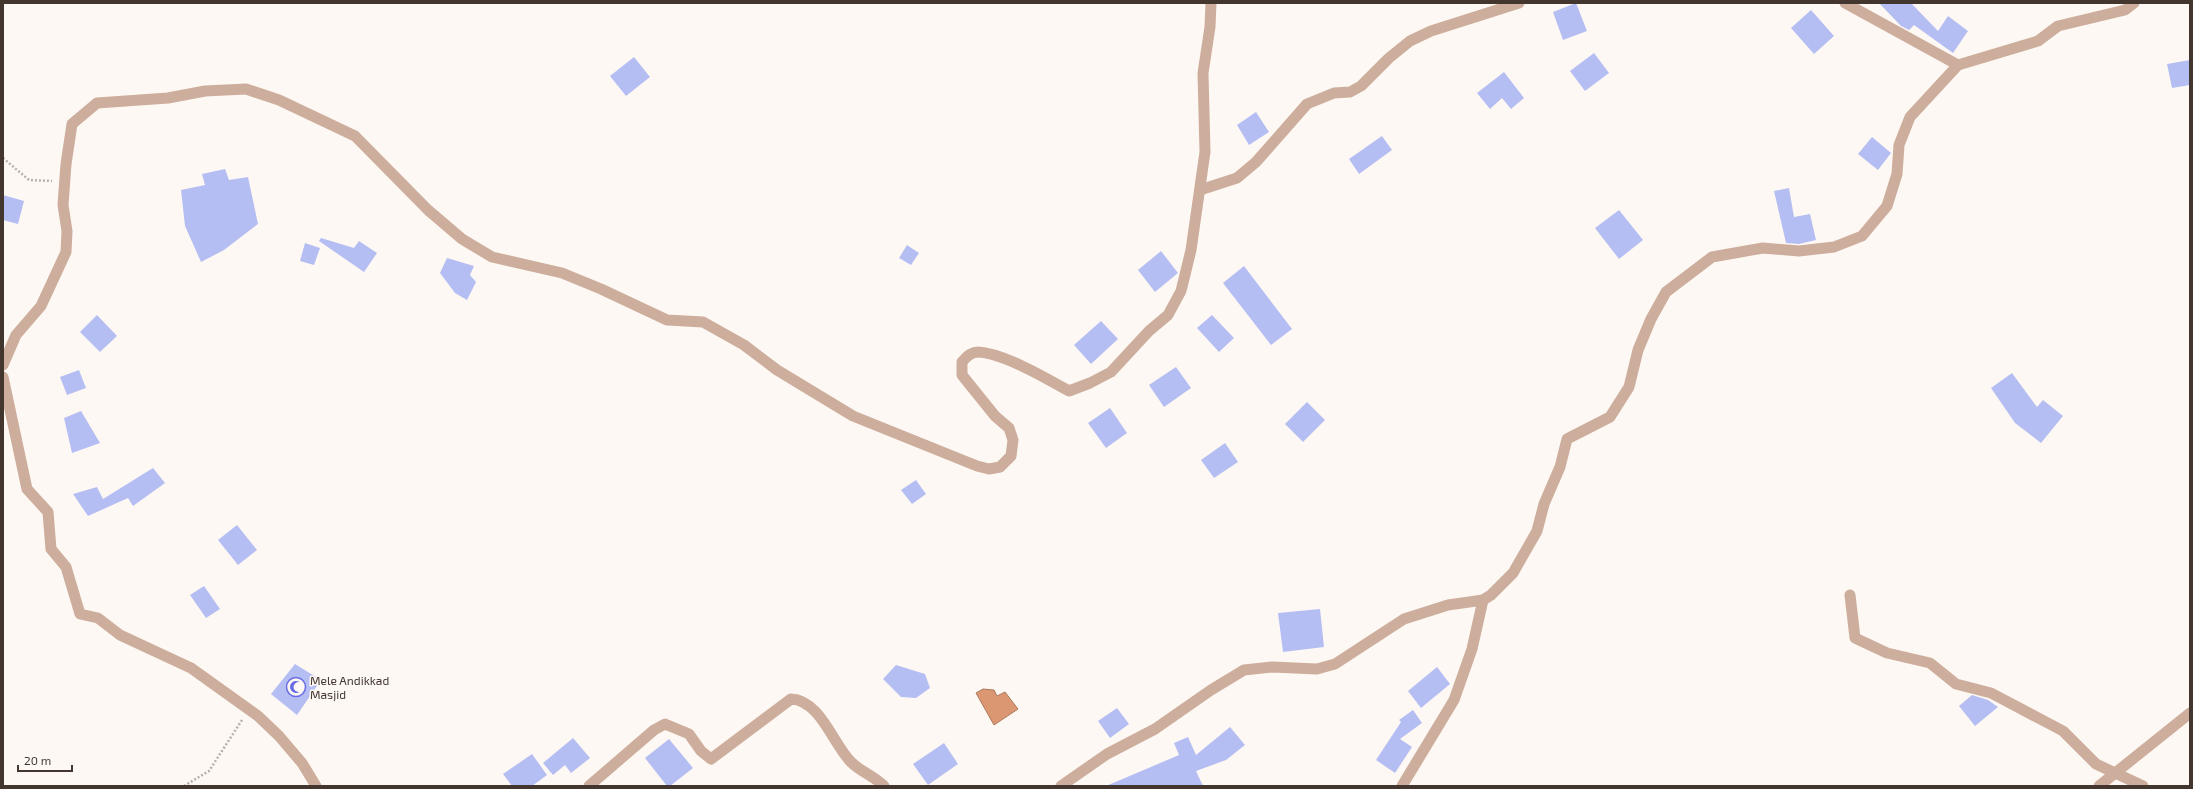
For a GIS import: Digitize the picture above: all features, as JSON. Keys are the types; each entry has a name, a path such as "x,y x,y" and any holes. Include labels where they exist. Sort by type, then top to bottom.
{"street":[{"path":"3,365 16,335 41,306 66,252 67,231 63,205 64,181 72,124 97,103 168,98 205,91 246,89 279,100 355,136 428,210 462,239 492,257 562,273 602,289 667,320 703,322 744,345 777,370 853,416 890,432 919,441 989,469 1000,467 1011,456 1013,440 1008,428 990,410 962,375 962,362 968,355 977,352 1003,359 1069,391 1090,384 1110,372 1149,331 1168,315 1181,291 1191,250 1205,152 1203,72 1210,27 1211,3"},
{"path":"1200,190 1237,178 1256,162 1307,104 1334,93 1350,92 1361,86 1410,41 1431,31 1519,3"},
{"path":"1845,3 1958,65"},
{"path":"1062,786 1107,754 1155,729 1211,690 1244,670 1272,667 1317,669 1335,664 1404,619 1448,605 1483,600 1513,573 1537,531 1544,504 1560,467 1568,439 1610,417 1629,386 1638,350 1651,319 1666,292 1712,257 1763,248 1799,251 1834,247 1862,236 1887,206 1897,174 1899,144 1910,118 1958,65 2038,41 2058,26 2125,10 2134,3"},
{"path":"3,377 27,489 48,512 51,549 66,567 80,614 98,618 120,635 190,668 248,710 279,736 302,762 316,786"},
{"path":"1850,595 1855,638 1887,653 1930,663 1956,684 1991,693 2063,731 2096,764 2143,786"},
{"path":"1402,786 1454,700 1472,649 1483,600"},
{"path":"589,786 654,730 665,724 689,734 701,751 711,759 791,699 800,700 820,717 851,762 878,780 884,786"},
{"path":"2099,786 2190,713"}],"path":[{"path":"3,158 29,180 64,181"},
{"path":"184,786 209,770 248,710"}],"shaded area":[{"path":"983,689 994,690 997,696 1005,692 1018,709 994,725 976,693"}],"building":[{"path":"1576,3 1587,31 1563,40 1553,12"},
{"path":"1879,3 1911,3 1938,31 1948,16 1968,31 1953,53 1914,25 1909,30 1901,26"},
{"path":"1811,10 1834,36 1814,54 1791,28"},
{"path":"1594,53 1609,73 1585,91 1570,71"},
{"path":"634,57 650,77 626,96 610,76"},
{"path":"2190,60 2190,85 2172,88 2167,64"},
{"path":"1504,72 1524,98 1511,109 1502,98 1490,109 1477,93"},
{"path":"1256,112 1269,132 1249,145 1237,125"},
{"path":"1382,136 1392,150 1359,174 1349,159"},
{"path":"1872,137 1891,153 1878,170 1858,154"},
{"path":"225,169 229,180 248,177 258,224 224,250 201,262 185,226 181,190 205,185 202,174"},
{"path":"1789,188 1794,217 1810,214 1816,240 1799,244 1786,243 1774,191"},
{"path":"3,195 24,201 18,224 3,220"},
{"path":"1619,210 1643,240 1619,259 1595,228"},
{"path":"321,238 354,248 359,241 377,253 364,272 319,241"},
{"path":"305,243 320,248 314,265 300,261"},
{"path":"907,245 919,253 911,265 899,258"},
{"path":"1161,251 1178,273 1155,292 1138,270"},
{"path":"447,258 474,266 470,275 476,282 467,300 455,293 440,273"},
{"path":"1244,266 1292,329 1271,345 1223,283"},
{"path":"97,315 117,336 100,352 80,332"},
{"path":"1212,315 1234,338 1219,352 1197,328"},
{"path":"1101,321 1118,339 1091,364 1074,345"},
{"path":"1176,367 1191,388 1164,407 1149,385"},
{"path":"79,370 86,388 67,395 60,377"},
{"path":"2012,373 2037,407 2043,400 2063,416 2041,443 2015,423 1991,388"},
{"path":"1307,402 1325,420 1303,442 1285,424"},
{"path":"1110,408 1127,433 1106,448 1088,423"},
{"path":"81,411 100,443 72,453 64,418"},
{"path":"1225,443 1238,462 1214,478 1201,460"},
{"path":"153,468 165,483 133,506 128,498 88,516 73,494 97,487 103,499"},
{"path":"916,480 926,494 912,504 901,490"},
{"path":"237,525 257,550 238,565 218,540"},
{"path":"204,586 220,609 206,618 190,595"},
{"path":"1320,609 1324,647 1283,652 1278,613"},
{"name":"Mele Andikkad Masjid","path":"295,664 321,680 297,715 271,694"},
{"path":"896,665 925,674 930,688 916,698 901,697 883,679"},
{"path":"1437,667 1450,684 1421,708 1408,691"},
{"path":"1972,695 1988,700 1998,707 1975,726 1959,706"},
{"path":"1117,708 1129,724 1110,738 1098,721"},
{"path":"1413,710 1422,723 1400,739 1412,747 1395,773 1376,760 1401,722 1399,720"},
{"path":"1230,727 1245,745 1226,760 1196,771 1203,786 1106,786 1179,755 1174,743 1188,737 1196,755"},
{"path":"573,738 590,758 571,773 565,765 553,775 543,763"},
{"path":"669,739 693,768 670,786 667,786 645,758"},
{"path":"944,743 958,764 928,785 913,764"},
{"path":"532,754 547,775 532,786 512,786 503,774"}],"place":[{"name":"Mele Andikkad Masjid","path":"296,687"}]}
